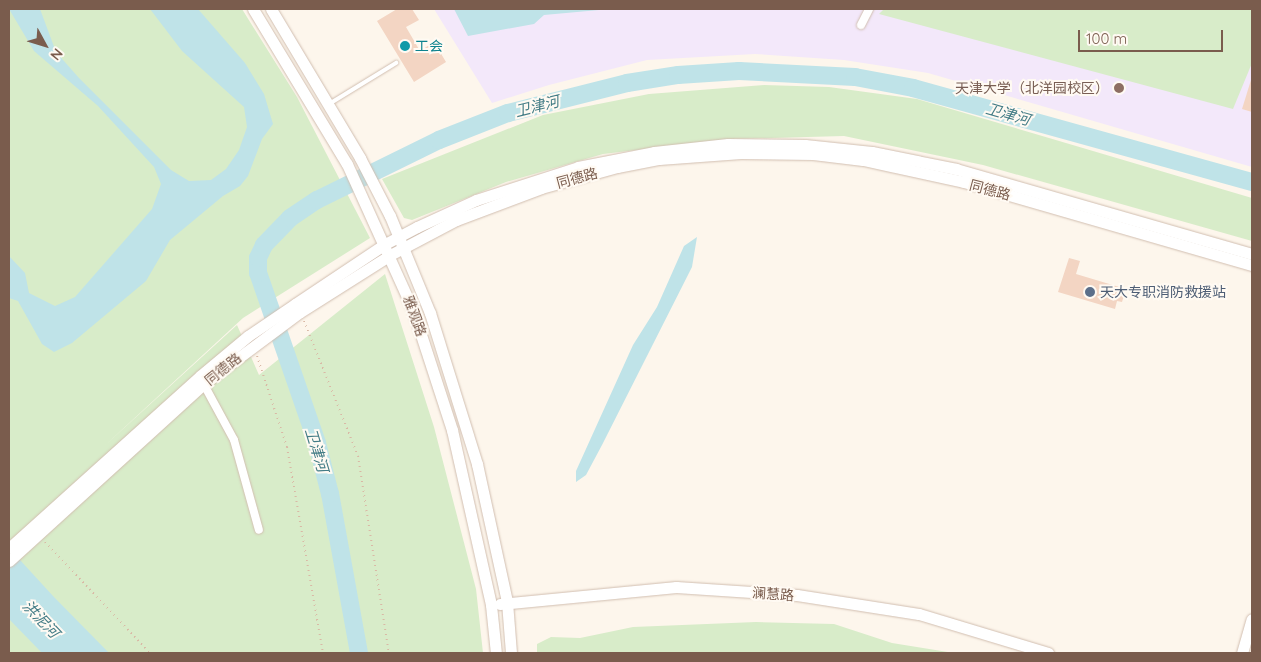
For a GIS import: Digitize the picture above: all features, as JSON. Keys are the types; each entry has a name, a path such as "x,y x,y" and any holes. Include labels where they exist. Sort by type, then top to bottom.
{"main road":[{"name":"雅观路","path":"253,9 347,164 390,255 413,310 452,430 491,605 496,653"},
{"name":"雅观路","path":"271,9 360,158 401,242 430,313 477,464 507,602 511,653"},
{"name":"同德路","path":"297,308 390,255 401,242 476,200 578,167 691,147 788,144 872,152 956,169 1252,254"},
{"name":"同德路","path":"9,561 16,546 201,380 251,340 385,244 401,242 497,203 582,175 668,158 778,152 863,160 932,174 1252,266"},
{"name":"同德路","path":"16,546 38,534 201,380"},
{"name":"澜慧路","path":"491,605 676,587 797,595 919,614 1048,653"},
{"path":"1242,653 1252,619"}],"street":[{"path":"861,25 869,9"},
{"path":"201,380 234,440 259,530"}],"lane":[{"path":"328,105 396,63"}],"path":[{"path":"297,308 358,456 389,653"},
{"path":"251,340 287,447 323,653"},
{"path":"38,534 150,653"}],"shaded area":[{"name":"天津大学（北洋园校区）","path":"434,9 1252,9 1252,167 928,73 844,60 755,54 647,60 549,85 492,103"}],"green space":[{"path":"9,9 242,9 297,97 370,238 243,318 101,449 237,325 259,375 385,274 434,427 476,589 483,653 9,653"},
{"path":"884,9 1252,9 1252,63 1233,109 879,14"},
{"path":"764,85 829,87 917,99 1252,198 1252,241 983,165 844,136 729,139 603,154 506,182 412,220 404,218 382,179 543,115 649,94"},
{"path":"756,622 834,624 892,643 954,653 537,653 537,644 551,637 580,638 633,627"}],"water":[{"path":"9,9 40,9 56,52 79,78 171,170 189,181 211,180 226,169 239,150 247,127 244,107 182,51 150,9 198,9 245,63 264,94 273,124 262,139 248,176 240,186 223,196 170,240 146,281 72,343 54,352 42,344 18,301 9,298 9,256 25,273 29,293 55,306 75,297 152,209 161,184 154,167 98,106 34,51"},
{"path":"454,9 610,9 544,15 534,24 468,36"},
{"path":"697,237 692,267 586,475 576,482 576,471 633,345 657,307 684,246"},
{"name":"洪泥河","path":"9,548 109,653 42,653 9,619"}],"building":[{"name":"工会","path":"397,9 412,9 419,20 406,27 420,51 434,42 446,62 414,82 377,21"},
{"path":"1252,81 1252,112 1242,109"},
{"path":"1069,258 1080,261 1076,274 1126,289 1122,302 1117,301 1115,309 1058,292"}],"waterway":[{"name":"卫津河","path":"359,653 330,494 317,443 258,273 258,258 264,245 290,218 317,200 439,140 508,113 627,83 678,75 739,71 855,77 913,88 1252,182"}],"place":[{"name":"工会","path":"405,46"},
{"name":"天津大学（北洋园校区）","path":"1119,88"},
{"name":"天大专职消防救援站","path":"1090,292"}]}
